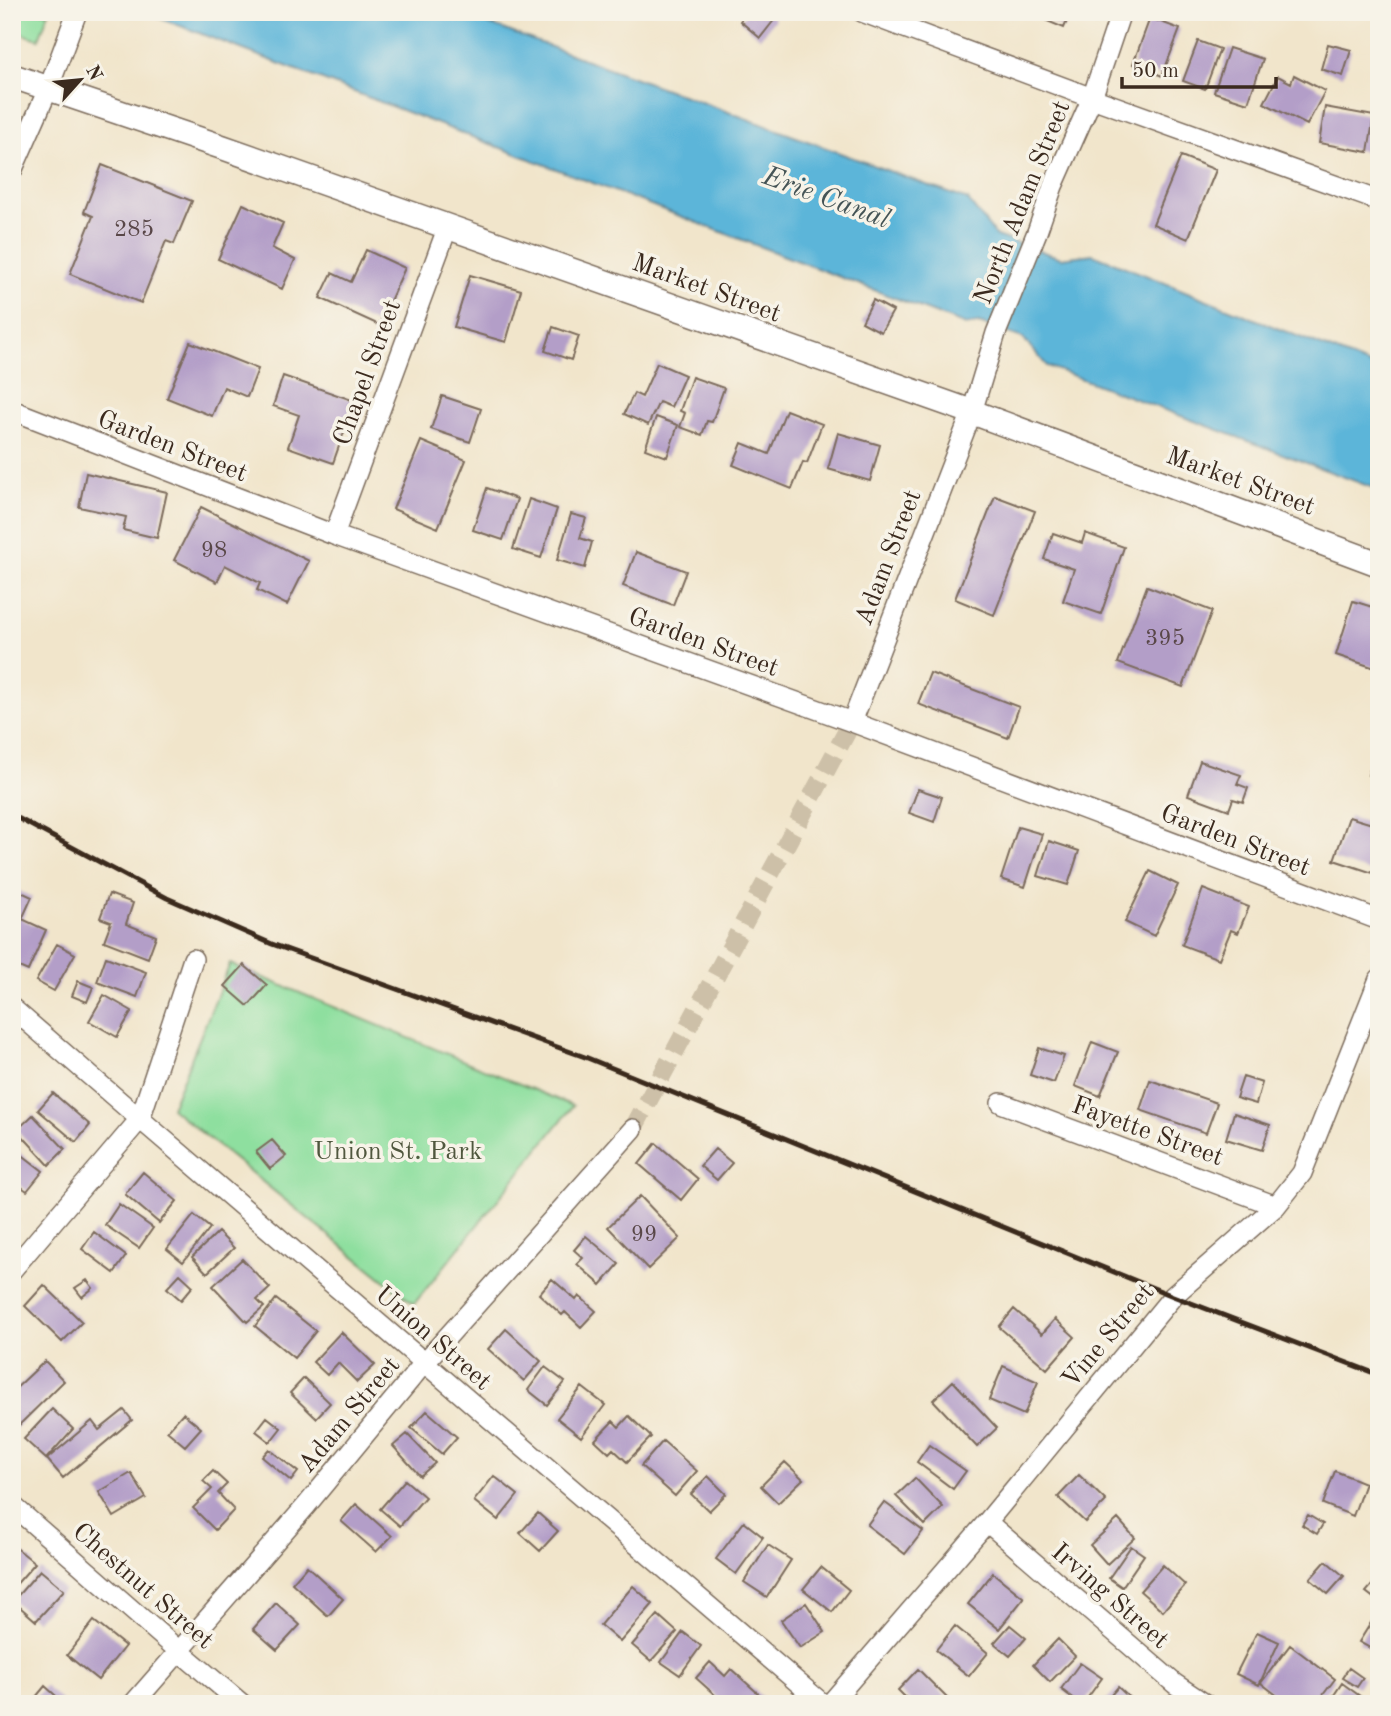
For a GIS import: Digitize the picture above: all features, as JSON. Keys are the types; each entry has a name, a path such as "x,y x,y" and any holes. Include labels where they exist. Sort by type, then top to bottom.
{"street":[{"path":"12,171 49,87 77,12"},
{"path":"862,12 1379,201"},
{"name":"North Adam Street","path":"972,412 996,333 1053,186 1092,98 1121,12"},
{"name":"Market Street","path":"12,76 448,226 972,412 1379,564"},
{"name":"Chapel Street","path":"334,535 448,226"},
{"name":"Garden Street","path":"12,411 334,535 852,722 1379,920"},
{"name":"Adam Street","path":"852,722 972,412"},
{"path":"12,1270 140,1119 193,959"},
{"name":"Vine Street","path":"830,1704 987,1522 1173,1296 1276,1206 1302,1173 1379,979"},
{"name":"Union Street","path":"12,1008 823,1704"},
{"name":"Fayette Street","path":"1001,1104 1276,1206"},
{"name":"Adam Street","path":"134,1704 306,1506 424,1363 633,1129"},
{"name":"Chestnut Street","path":"12,1505 242,1704"},
{"name":"Irving Street","path":"987,1522 1175,1684 1205,1704"}],"green space":[{"path":"12,12 49,12 39,39 12,31"},
{"name":"Union St. Park","path":"230,964 573,1106 414,1304 171,1108"}],"water":[{"name":"Erie Canal","path":"144,12 456,12 968,200 996,236 1061,258 1093,254 1379,369 1379,490 1047,366 1023,338 979,323 966,325"}],"building":[{"path":"747,12 767,12 775,19 760,38 740,21"},
{"path":"1042,12 1071,12 1064,28 1040,18"},
{"path":"1181,12 1198,12 1197,18"},
{"path":"1150,18 1180,29 1162,76 1133,64"},
{"path":"1198,41 1220,49 1205,89 1183,81"},
{"path":"1328,44 1351,50 1343,76 1321,69"},
{"path":"1229,48 1263,59 1248,103 1214,92"},
{"path":"1294,75 1325,91 1307,125 1264,103 1278,76 1291,83"},
{"path":"1325,107 1374,116 1368,152 1319,143"},
{"path":"1181,156 1216,170 1188,239 1153,224"},
{"path":"102,165 192,201 174,244 166,241 141,303 70,274 93,216 84,212"},
{"path":"243,204 283,223 272,248 295,260 282,289 218,259"},
{"path":"366,250 405,268 379,325 320,298 332,273 351,282"},
{"path":"470,275 521,290 506,342 454,327"},
{"path":"873,300 893,311 881,332 862,322"},
{"path":"553,327 579,336 571,360 545,351"},
{"path":"190,342 258,369 247,397 224,387 212,416 167,398"},
{"path":"657,363 685,375 671,407 659,402 648,425 624,414 634,393 642,397"},
{"path":"283,376 355,401 333,463 288,447 299,415 273,406"},
{"path":"692,377 724,388 712,422 707,421 702,435 680,427 685,413 680,411"},
{"path":"442,396 481,409 470,442 431,429"},
{"path":"786,410 822,424 807,463 803,462 792,489 733,465 742,443 769,454"},
{"path":"656,417 678,425 667,457 645,449"},
{"path":"838,433 880,445 870,481 828,469"},
{"path":"421,441 466,460 438,528 393,509"},
{"path":"86,473 167,492 157,538 123,530 126,517 79,507"},
{"path":"487,488 517,499 503,540 473,530"},
{"path":"995,496 1035,511 994,615 955,599"},
{"path":"529,499 557,509 541,558 513,549"},
{"path":"201,507 309,561 287,605 257,590 260,583 225,565 217,582 174,560"},
{"path":"571,514 586,518 580,538 592,542 585,568 557,560"},
{"path":"1053,533 1082,543 1085,533 1124,547 1101,614 1063,601 1074,569 1044,559"},
{"path":"636,552 686,571 673,605 623,586"},
{"path":"1147,586 1212,611 1183,687 1118,663"},
{"path":"1353,601 1379,609 1378,669 1336,655"},
{"path":"930,673 1019,707 1008,738 918,704"},
{"path":"1379,744 1379,779 1368,775"},
{"path":"1200,761 1241,775 1237,784 1248,788 1243,802 1233,799 1229,810 1188,795"},
{"path":"918,789 942,797 934,822 909,813"},
{"path":"1349,817 1379,826 1379,855 1373,873 1334,860"},
{"path":"1018,827 1042,834 1025,887 1001,879"},
{"path":"1049,841 1079,851 1068,885 1038,876"},
{"path":"1150,871 1178,885 1154,936 1125,922"},
{"path":"1203,889 1249,907 1238,933 1231,930 1219,959 1182,945"},
{"path":"17,890 32,897 22,919 46,930 28,971 12,964 12,947 18,934 12,931 12,902"},
{"path":"109,894 133,903 126,924 156,936 148,958 104,941 111,922 100,918"},
{"path":"57,944 75,954 54,991 36,981"},
{"path":"106,957 146,972 137,997 97,982"},
{"path":"244,965 267,985 248,1006 225,986"},
{"path":"78,981 93,987 87,1002 72,996"},
{"path":"104,995 132,1011 117,1037 89,1021"},
{"path":"1092,1042 1118,1052 1100,1096 1075,1086"},
{"path":"1039,1048 1064,1056 1054,1083 1030,1075"},
{"path":"1243,1077 1262,1083 1256,1104 1236,1098"},
{"path":"1150,1080 1217,1103 1206,1133 1140,1110"},
{"path":"53,1093 90,1125 76,1142 38,1110"},
{"path":"1234,1113 1270,1125 1262,1150 1226,1139"},
{"path":"33,1115 65,1149 49,1165 17,1130"},
{"path":"272,1140 286,1156 270,1169 256,1152"},
{"path":"656,1143 698,1179 681,1200 639,1164"},
{"path":"12,1147 43,1171 27,1191 12,1180"},
{"path":"715,1149 732,1163 717,1180 700,1166"},
{"path":"143,1172 177,1201 159,1223 125,1194"},
{"path":"640,1196 680,1238 648,1269 608,1227"},
{"path":"119,1204 153,1228 139,1248 105,1225"},
{"path":"194,1215 210,1228 183,1262 167,1249"},
{"path":"94,1232 126,1256 114,1273 82,1249"},
{"path":"218,1232 234,1248 207,1273 192,1257"},
{"path":"586,1236 619,1264 601,1285 577,1264 583,1258 574,1250"},
{"path":"242,1259 270,1288 257,1300 264,1307 247,1322 213,1286"},
{"path":"180,1274 193,1286 181,1300 167,1288"},
{"path":"552,1279 576,1300 579,1296 596,1311 581,1327 565,1312 562,1315 539,1294"},
{"path":"87,1280 93,1288 82,1297 75,1288"},
{"path":"44,1285 82,1322 62,1342 25,1306"},
{"path":"276,1299 316,1331 294,1358 255,1326"},
{"path":"1014,1309 1042,1334 1055,1319 1075,1337 1047,1369 999,1327"},
{"path":"506,1329 541,1361 524,1381 488,1349"},
{"path":"341,1332 375,1365 357,1382 338,1363 327,1375 313,1362"},
{"path":"45,1361 64,1381 12,1432 12,1392"},
{"path":"1003,1366 1038,1382 1024,1415 989,1400"},
{"path":"545,1367 565,1382 547,1405 528,1390"},
{"path":"304,1378 330,1403 316,1418 290,1393"},
{"path":"953,1381 997,1428 977,1447 933,1400"},
{"path":"582,1387 605,1405 581,1437 557,1418"},
{"path":"52,1409 73,1429 46,1459 24,1439"},
{"path":"124,1410 132,1420 63,1478 47,1459 92,1421 99,1430"},
{"path":"427,1411 457,1437 442,1454 411,1428"},
{"path":"183,1413 201,1428 185,1446 167,1431"},
{"path":"629,1416 651,1437 627,1462 613,1449 609,1453 595,1440 613,1421 619,1427"},
{"path":"267,1417 281,1428 270,1442 256,1431"},
{"path":"407,1434 435,1463 420,1476 393,1446"},
{"path":"663,1441 697,1471 675,1496 641,1466"},
{"path":"929,1445 966,1471 953,1489 917,1462"},
{"path":"269,1449 298,1472 291,1481 262,1457"},
{"path":"785,1462 803,1479 778,1503 761,1486"},
{"path":"213,1471 227,1484 218,1493 234,1510 215,1530 193,1508 212,1489 203,1481"},
{"path":"1335,1471 1365,1483 1353,1516 1323,1504"},
{"path":"131,1473 146,1498 114,1517 99,1492"},
{"path":"1079,1475 1106,1501 1085,1522 1058,1497"},
{"path":"494,1476 518,1495 498,1520 474,1501"},
{"path":"708,1476 726,1494 709,1511 691,1494"},
{"path":"915,1478 943,1507 925,1525 896,1496"},
{"path":"405,1480 425,1497 400,1526 380,1509"},
{"path":"884,1502 923,1531 905,1554 867,1525"},
{"path":"356,1504 392,1536 376,1552 341,1521"},
{"path":"538,1513 558,1531 540,1551 520,1533"},
{"path":"1308,1515 1323,1524 1317,1534 1302,1525"},
{"path":"1118,1519 1135,1538 1107,1564 1090,1545"},
{"path":"744,1522 763,1537 736,1574 716,1559"},
{"path":"768,1545 791,1560 767,1597 744,1582"},
{"path":"14,1546 35,1563 12,1589 12,1548"},
{"path":"1131,1546 1144,1555 1122,1587 1109,1578"},
{"path":"1326,1561 1344,1576 1328,1594 1310,1579"},
{"path":"1163,1565 1185,1585 1163,1611 1140,1591"},
{"path":"307,1566 343,1599 328,1616 292,1583"},
{"path":"821,1567 849,1590 832,1612 803,1589"},
{"path":"40,1570 64,1590 36,1621 13,1601"},
{"path":"993,1573 1024,1598 999,1629 968,1604"},
{"path":"1379,1577 1379,1602 1366,1592"},
{"path":"633,1586 653,1604 620,1642 600,1625"},
{"path":"276,1603 300,1625 277,1650 253,1629"},
{"path":"806,1603 825,1632 800,1648 781,1620"},
{"path":"658,1615 677,1632 651,1661 632,1645"},
{"path":"94,1621 125,1646 98,1680 67,1655"},
{"path":"1372,1621 1379,1625 1379,1653 1359,1642"},
{"path":"1010,1625 1026,1638 1010,1656 994,1643"},
{"path":"955,1626 988,1653 969,1676 936,1650"},
{"path":"683,1632 701,1646 680,1675 661,1662"},
{"path":"1257,1632 1279,1642 1259,1685 1236,1674"},
{"path":"1058,1639 1075,1656 1050,1682 1033,1665"},
{"path":"1290,1645 1335,1679 1316,1704 1288,1704 1261,1683"},
{"path":"710,1662 725,1676 731,1669 770,1704 725,1704 696,1678"},
{"path":"1080,1663 1102,1678 1083,1704 1061,1689"},
{"path":"1349,1668 1363,1678 1357,1687 1342,1678"},
{"path":"918,1669 953,1704 912,1704 898,1690"},
{"path":"1342,1683 1364,1699 1361,1704 1328,1704"},
{"path":"45,1686 65,1704 30,1704"},
{"path":"1118,1687 1136,1704 1103,1704"},
{"path":"188,1697 196,1704 182,1704"}],"tunnel":[{"path":"633,1129 852,722"}],"railway":[{"path":"12,815 167,898 272,944 585,1057 1173,1296 1379,1375"}]}
